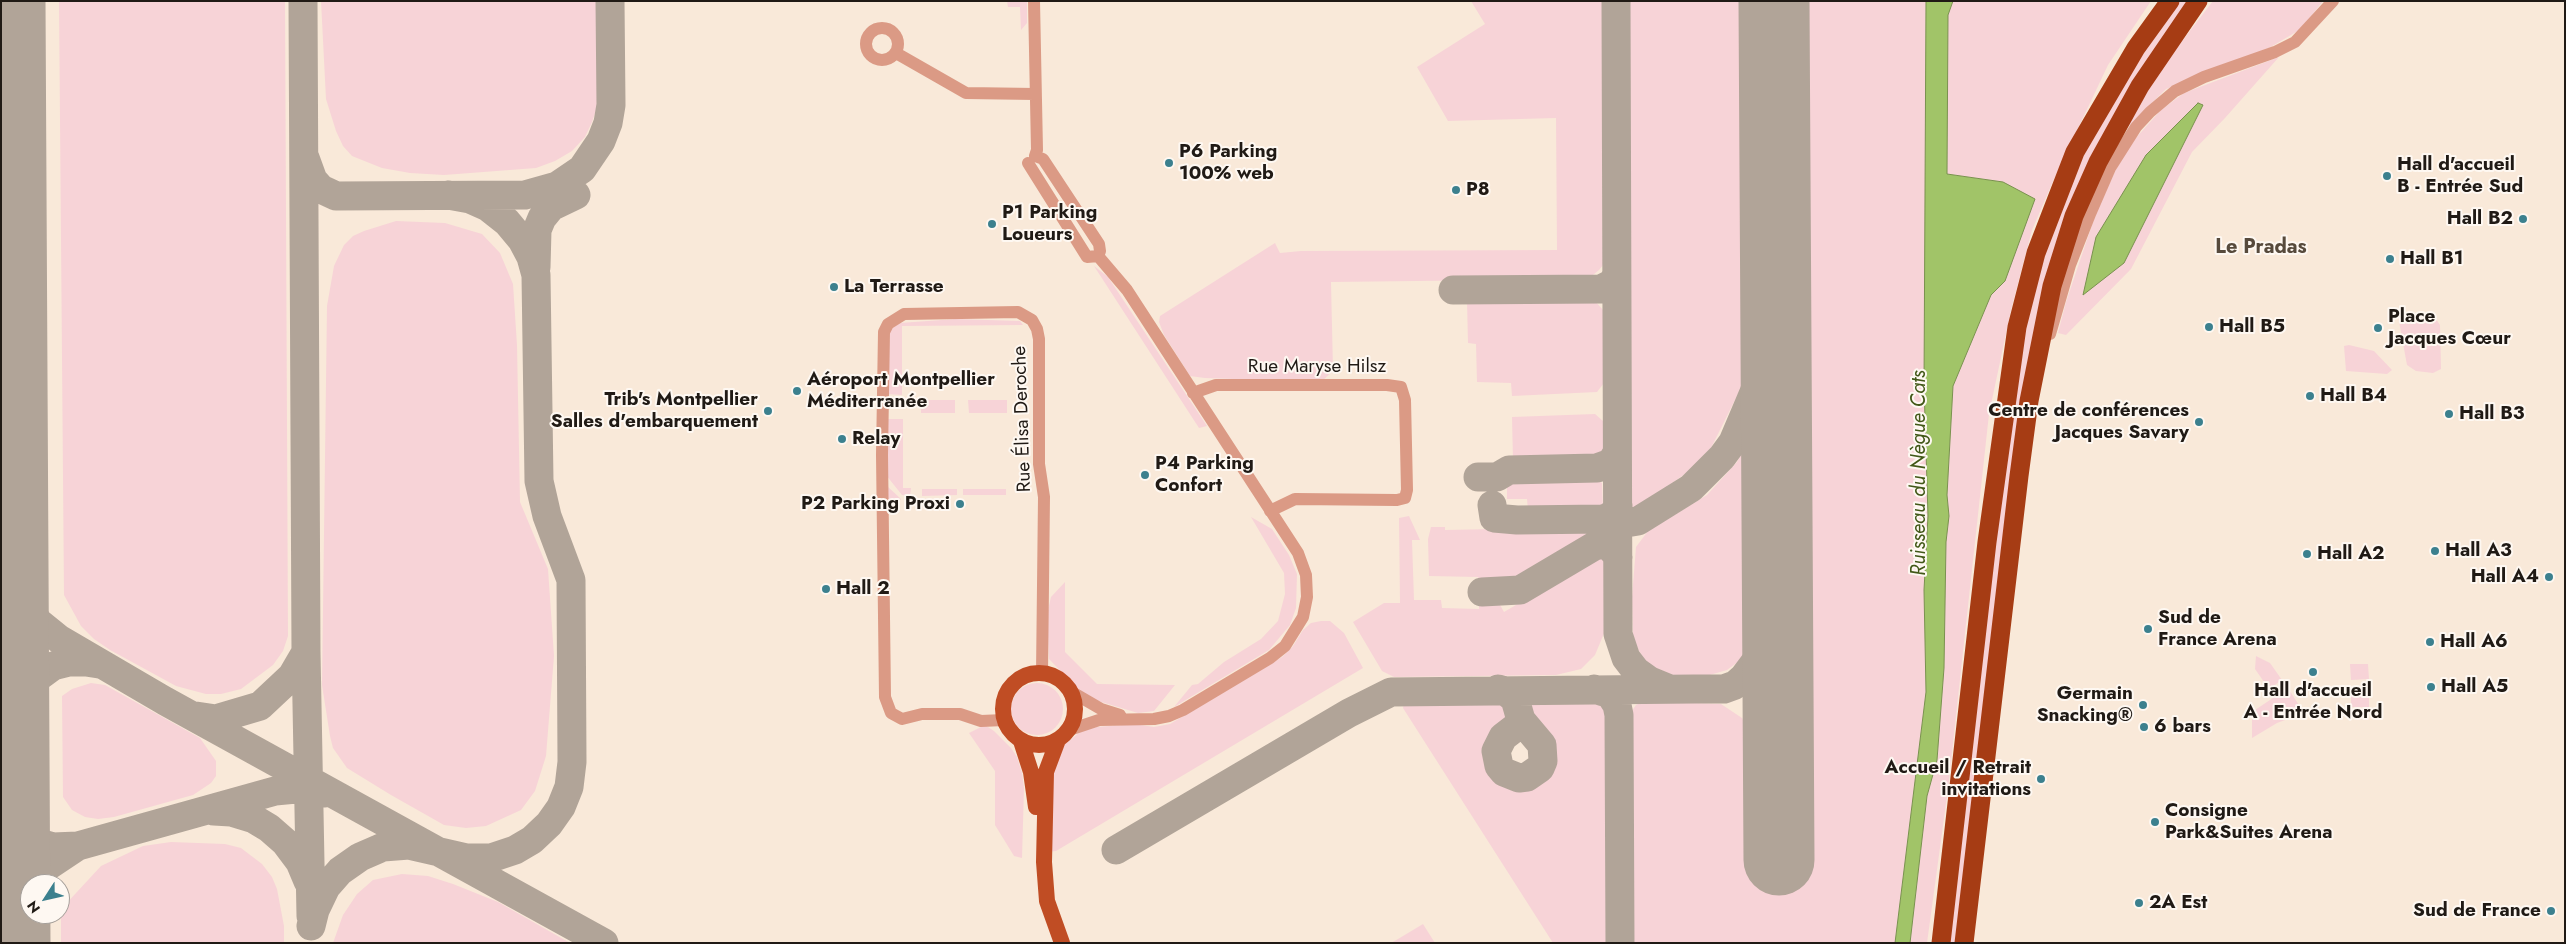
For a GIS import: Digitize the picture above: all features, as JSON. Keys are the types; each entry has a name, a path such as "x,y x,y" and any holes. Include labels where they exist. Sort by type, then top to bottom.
{"highway":[{"path":"1940,943 1987,542 2017,327 2036,253 2075,152 2136,48 2170,1"},
{"path":"1964,943 2019,476 2038,356 2052,286 2068,234 2098,162 2140,86 2198,1"}],"main road":[{"path":"1062,943 1047,901 1044,862 1046,772 1075,711 1070,691 1063,682 1053,676 1042,673 1030,674 1019,678 1010,686 1003,703 1004,720 1010,732 1021,741 1040,745 1063,735"},
{"path":"1021,741 1034,790 1038,904 1050,943"}],"street":[{"path":"1034,1 1037,150 1032,159 1043,159 1099,244 1100,251 1098,256 1127,290 1298,553 1306,575 1307,597 1303,617 1295,633 1285,646 1270,658 1183,710 1169,716 1154,719 1099,720 1063,735"},
{"path":"2038,356 2049,339 2070,265 2090,214 2110,168 2136,128 2150,112 2175,91 2204,78 2275,52 2295,42 2333,1"},
{"path":"896,53 966,93 1035,94"},
{"name":"Rue Élisa Deroche","path":"1004,720 981,721 960,714 922,714 902,719 891,713 885,697 882,455 884,332 888,324 904,314 1018,312 1032,320 1036,329 1039,339 1039,464 1044,497 1042,673"},
{"name":"Rue Maryse Hilsz","path":"1193,394 1216,385 1387,385 1402,387 1405,400 1408,490 1404,498 1397,500 1295,499 1270,511"},
{"path":"1070,691 1101,709 1130,718"}],"shaded area":[{"path":"59,1 285,1 288,636 283,651 273,665 241,689 221,694 206,694 176,686 110,650 94,639 81,626 64,595"},
{"path":"321,1 601,1 601,80 599,102 585,137 572,151 555,161 536,168 444,175 410,173 382,168 352,156 343,146 336,131 326,99"},
{"path":"1007,1 1027,1 1027,23 1021,30 1020,7 1008,7"},
{"path":"1471,1 1602,1 1603,265 1588,279 1331,282 1333,371 1321,382 1190,376 1164,335 1159,322 1160,316 1275,243 1280,253 1301,251 1557,250 1556,118 1448,121 1417,67 1485,24"},
{"path":"1627,1 1750,1 1752,355 1741,388 1711,448 1688,472 1637,507 1631,508"},
{"path":"1799,1 1926,1 1924,386 1928,516 1924,590 1926,692 1895,943 1628,943 1627,718 1636,705 1645,701 1721,704 1742,718 1754,739 1755,860 1803,860"},
{"path":"1926,1 1953,1 1948,15 1947,174 2003,182 2035,199 2005,281 1991,295 1953,386 1947,495 1949,516 1946,542 1944,668 1937,760 1927,796 1910,943 1895,943 1926,692 1924,590 1928,516 1924,386"},
{"path":"1953,1 2151,1 2108,65 2054,179 2032,230 2011,310 1989,414 1948,789 1927,943 1910,943 1927,796 1937,760 1944,668 1946,542 1949,516 1947,495 1953,386 1991,295 2005,281 2003,182 1947,174 1948,15"},
{"path":"2178,1 2191,1 2061,235 1956,943 1946,943 2017,354 2058,208 2104,112"},
{"path":"2213,1 2323,1 2301,29 2269,48 2166,89 2126,129 2159,71"},
{"path":"2279,57 2192,152 2131,269 2066,335 2058,333 2066,302 2097,210 2125,150 2161,110 2184,93"},
{"path":"2198,103 2203,105 2124,263 2083,295 2096,237 2146,155"},
{"path":"396,221 445,223 482,234 500,253 513,284 517,345 520,502 548,569 554,656 546,756 535,791 521,810 486,826 466,828 444,825 347,768 333,748 322,685 327,306 334,266 344,245 353,236"},
{"path":"1094,266 1108,277 1207,426 1199,428"},
{"path":"1589,299 1595,301 1603,310 1604,383 1597,392 1512,396 1511,383 1477,382 1476,344 1468,343 1467,301"},
{"path":"2426,314 2434,316 2440,325 2441,369 2433,373 2416,371 2407,365 2398,316"},
{"path":"956,319 1020,321 1023,325 902,326 902,395 886,394 890,329 900,323"},
{"path":"2349,345 2374,351 2392,370 2387,374 2346,371 2344,346"},
{"path":"921,400 955,400 955,413 921,413"},
{"path":"968,400 1007,400 1007,413 969,413"},
{"path":"1595,414 1603,421 1605,449 1596,457 1513,461 1512,417"},
{"path":"885,419 903,419 903,488 911,488 910,496 902,495 886,475"},
{"path":"1752,433 1754,645 1742,659 1727,670 1706,676 1669,675 1649,667 1633,641 1632,597 1636,547 1648,531 1707,495 1737,462"},
{"path":"1507,480 1598,480 1602,483 1603,509 1528,511 1527,499 1507,499"},
{"path":"887,486 901,499 887,516"},
{"path":"922,489 957,489 957,495 922,496"},
{"path":"963,489 1006,489 1006,495 963,495"},
{"path":"1409,516 1420,540 1412,540 1414,600 1441,600 1442,608 1479,609 1479,597 1495,596 1504,612 1605,553 1605,631 1595,655 1581,669 1556,675 1394,677 1382,671 1353,622 1384,603 1400,603 1399,518"},
{"path":"1251,517 1272,529 1289,555 1297,574 1296,608 1290,625 1269,650 1174,707 1192,685 1198,684 1224,662 1261,639 1278,621 1285,594 1284,573"},
{"path":"1431,527 1445,527 1445,530 1594,527 1592,532 1500,586 1478,586 1478,577 1429,576 1428,539"},
{"path":"1065,582 1065,652 1097,684 1175,685 1154,711 1138,713 1098,701 1080,691 1049,659 1047,615 1051,597"},
{"path":"1330,621 1344,633 1363,668 1056,851 1048,852 1049,785 1064,745 1084,728 1134,724 1154,727 1170,724 1282,657 1293,646 1303,630 1311,623"},
{"path":"2256,656 2270,663 2282,680 2269,689 2255,669"},
{"path":"2350,664 2368,664 2369,679 2351,680"},
{"path":"91,683 105,685 200,738 216,761 216,776 211,783 193,795 114,817 98,819 85,817 72,810 63,797 62,696 72,689"},
{"path":"1032,683 1042,683 1056,690 1063,704 1063,714 1056,728 1042,735 1032,735 1022,731 1015,724 1011,714 1011,704 1015,694 1022,687"},
{"path":"2288,688 2304,713 2277,723 2252,738 2252,712"},
{"path":"2351,696 2369,696 2369,707 2351,707"},
{"path":"1507,701 1507,724 1493,738 1488,749 1488,759 1498,778 1505,784 1517,787 1528,785 1541,777 1549,767 1553,753 1549,739 1539,726 1531,722 1531,702 1593,701 1603,708 1611,722 1611,943 1553,943 1403,708 1404,702"},
{"path":"985,725 1011,748 1017,757 1022,773 1024,788 1022,858 1014,856 995,825 995,771 969,733"},
{"path":"171,842 225,844 241,848 262,864 272,877 277,889 284,926 284,943 61,943 61,924 70,924 70,900 101,866 143,846"},
{"path":"402,874 428,876 498,902 570,943 333,943 343,915 357,894 373,880"},
{"path":"1423,924 1435,943 1391,943 1398,939"}],"taxiway":[{"path":"303,1 306,652 311,916"},
{"path":"305,158 313,180 321,189 336,196 525,195 557,186 582,169 601,141 608,123 611,105 610,1"},
{"path":"1616,1 1618,634 1626,658 1636,671 1650,681 1667,688"},
{"path":"311,926 315,910 326,887 340,871 360,857 383,847 409,845 466,858 491,858 515,850 532,840 549,824 561,807 569,787 572,762 571,580 547,516 539,481 536,275 531,257 522,240 507,222 488,207 470,199 448,195"},
{"path":"536,267 537,230 542,218 551,207 576,195"},
{"path":"1453,290 1601,289 1613,283 1616,276"},
{"path":"1618,512 1626,523 1638,521 1691,488 1722,457 1733,442 1761,376 1772,341 1776,307"},
{"path":"1478,477 1497,477 1509,470 1597,468 1611,463 1617,453"},
{"path":"1492,505 1494,518 1517,520 1603,519 1612,516 1618,506"},
{"path":"1482,592 1520,590 1596,545 1609,545 1618,557"},
{"path":"13,563 23,599 38,622 59,639 165,701 604,943"},
{"path":"1116,850 1349,713 1391,692 1724,689 1735,685 1744,677 1756,661 1767,634 1777,587"},
{"path":"196,716 216,719 260,706 292,676 306,652"},
{"path":"14,713 24,692 38,677 53,666 69,662 99,664"},
{"path":"1498,689 1505,691 1515,699 1521,720 1542,745 1543,761 1540,768 1527,777 1519,778 1504,772 1499,766 1496,751 1503,737 1516,727 1521,720"},
{"path":"1594,689 1610,694 1617,705 1619,715 1620,943"},
{"path":"1,791 14,763"},
{"path":"40,874 45,868 78,846 275,791 296,789 325,793"},
{"path":"214,811 231,812 254,819 269,828 285,842 300,862 308,881"},
{"path":"14,813 26,831 39,843 53,847 78,846"},
{"path":"15,921 20,910"}],"runway":[{"path":"10,1 15,943"},
{"path":"1774,1 1779,860"}],"place":[{"name":"P6 Parking 100% web","path":"1169,163"},
{"name":"Hall d'accueil B - Entrée Sud","path":"2387,176"},
{"name":"P8","path":"1456,190"},
{"name":"Hall B2","path":"2523,219"},
{"name":"P1 Parking Loueurs","path":"992,224"},
{"name":"Hall B1","path":"2390,259"},
{"name":"La Terrasse","path":"834,287"},
{"name":"Hall B5","path":"2209,327"},
{"name":"Place Jacques Cœur","path":"2378,328"},
{"name":"Aéroport Montpellier Méditerranée","path":"797,391"},
{"name":"Hall B4","path":"2310,396"},
{"name":"Trib's Montpellier Salles d'embarquement","path":"768,411"},
{"name":"Hall B3","path":"2449,414"},
{"name":"Centre de conférences Jacques Savary","path":"2199,422"},
{"name":"Relay","path":"842,439"},
{"name":"P4 Parking Confort","path":"1145,475"},
{"name":"P2 Parking Proxi","path":"960,504"},
{"name":"Hall A3","path":"2435,551"},
{"name":"Hall A2","path":"2307,554"},
{"name":"Hall A4","path":"2549,577"},
{"name":"Hall 2","path":"826,589"},
{"name":"Sud de France Arena","path":"2148,629"},
{"name":"Hall A6","path":"2430,642"},
{"name":"Hall d'accueil A - Entrée Nord","path":"2313,672"},
{"name":"Hall A5","path":"2431,687"},
{"name":"Germain Snacking®","path":"2143,705"},
{"name":"6 bars","path":"2144,727"},
{"name":"Accueil / Retrait invitations","path":"2041,779"},
{"name":"Consigne Park&Suites Arena","path":"2155,822"},
{"name":"2A Est","path":"2139,903"},
{"name":"Sud de France","path":"2551,911"}],"district":[{"name":"Le Pradas","path":"2261,248"}],"water label":[{"name":"Ruisseau du Nègue Cats","path":"1920,473"}]}
